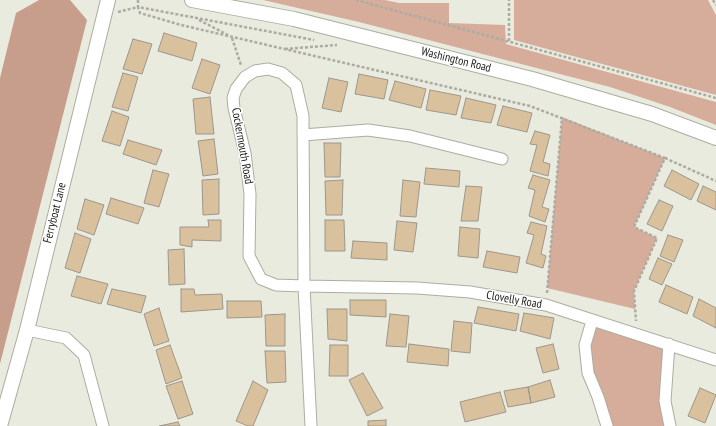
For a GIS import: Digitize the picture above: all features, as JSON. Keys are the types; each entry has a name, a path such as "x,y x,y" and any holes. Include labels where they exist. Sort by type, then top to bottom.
{"street":[{"name":"Washington Road","path":"192,0 294,19 532,79 652,114 716,138"},
{"name":"Ferryboat Lane","path":"0,426 27,330 107,4"},
{"path":"245,77 255,71 268,69 282,73 296,85 302,116 304,286 311,426"},
{"name":"Cockermouth Road","path":"245,77 236,89 233,98 245,153 250,194 249,256 260,279 276,285 304,286"},
{"path":"303,135 368,130 410,136 502,159"},
{"name":"Clovelly Road","path":"304,286 417,288 470,292 546,305 716,360"},
{"path":"592,321 585,345 588,374 598,397 606,426"},
{"path":"27,330 66,338 84,355 103,426"},
{"path":"669,344 665,401 670,426"}],"path":[{"path":"138,0 140,12 232,38 530,106 666,158 716,181"},
{"path":"356,0 716,98"},
{"path":"509,0 509,41"},
{"path":"713,0 716,5"},
{"path":"107,4 119,12 138,7 319,41"},
{"path":"196,19 232,38 245,77"},
{"path":"282,49 342,45 327,42"},
{"path":"546,305 562,117"},
{"path":"637,334 634,292 657,238 634,227 666,158"}],"shaded area":[{"path":"39,0 70,0 87,20 0,364 0,78 16,13"},
{"path":"263,0 385,0 399,3 449,3 449,23 505,25 506,44 716,102 716,125 670,107 610,87 359,22"},
{"path":"514,0 708,0 716,15 716,95 514,40"},
{"path":"562,117 665,158 634,227 657,238 634,291 635,309 547,288"},
{"path":"592,321 669,344 670,426 607,426 588,373"}],"building":[{"path":"164,33 197,43 192,61 158,51"},
{"path":"133,39 152,44 142,74 123,69"},
{"path":"202,59 220,65 210,94 192,88"},
{"path":"123,73 138,77 128,111 112,107"},
{"path":"359,74 388,80 384,99 355,94"},
{"path":"329,78 348,82 341,112 322,108"},
{"path":"395,81 426,89 421,108 389,100"},
{"path":"430,90 461,96 456,115 426,110"},
{"path":"210,97 214,134 196,134 193,99"},
{"path":"466,98 496,105 491,123 461,118"},
{"path":"503,106 532,113 527,132 497,125"},
{"path":"112,111 129,117 120,146 102,141"},
{"path":"535,131 550,135 543,162 550,164 548,176 530,171 537,145 530,144"},
{"path":"214,139 218,174 203,176 198,141"},
{"path":"128,140 162,150 156,165 123,154"},
{"path":"324,143 341,143 340,177 325,177"},
{"path":"426,168 460,171 459,187 424,184"},
{"path":"153,170 169,174 159,207 144,203"},
{"path":"672,170 699,184 691,200 664,186"},
{"path":"533,175 550,180 542,207 549,209 545,222 529,216 535,190 528,188"},
{"path":"219,179 219,214 203,215 202,180"},
{"path":"343,180 342,215 326,215 325,181"},
{"path":"403,180 420,182 416,217 400,216"},
{"path":"466,186 482,187 478,221 461,221"},
{"path":"703,186 716,192 716,210 697,201"},
{"path":"111,198 144,208 138,224 106,214"},
{"path":"85,199 104,205 94,235 77,229"},
{"path":"659,200 673,206 662,231 647,224"},
{"path":"208,220 221,220 221,241 192,240 192,247 180,245 180,227 209,227"},
{"path":"325,220 344,220 345,251 325,251"},
{"path":"397,221 417,223 413,252 394,250"},
{"path":"531,222 547,226 541,254 546,256 543,268 526,263 534,235 527,233"},
{"path":"460,227 480,229 478,258 458,256"},
{"path":"75,233 91,239 80,273 65,268"},
{"path":"668,235 683,240 674,262 660,256"},
{"path":"353,241 387,243 387,260 351,258"},
{"path":"184,249 185,284 169,285 168,250"},
{"path":"487,251 520,257 517,273 483,267"},
{"path":"658,258 672,264 662,285 649,279"},
{"path":"77,276 108,284 101,304 71,296"},
{"path":"666,285 693,297 687,314 659,302"},
{"path":"112,289 146,296 141,313 107,304"},
{"path":"181,289 194,289 195,295 222,294 223,309 181,312"},
{"path":"699,299 716,308 716,328 693,316"},
{"path":"350,300 386,300 386,317 350,315"},
{"path":"227,301 261,301 262,317 227,318"},
{"path":"478,307 519,314 516,331 474,323"},
{"path":"159,308 169,341 154,346 144,314"},
{"path":"327,309 347,309 347,341 328,339"},
{"path":"524,313 554,318 550,339 520,331"},
{"path":"285,314 285,346 266,346 265,315"},
{"path":"390,314 409,316 406,347 386,346"},
{"path":"454,321 472,323 470,353 451,351"},
{"path":"409,344 449,349 448,366 407,362"},
{"path":"553,344 559,369 543,373 536,348"},
{"path":"170,345 182,378 166,384 156,350"},
{"path":"330,345 348,345 348,376 329,376"},
{"path":"265,351 285,351 286,382 267,383"},
{"path":"363,373 383,408 367,416 349,380"},
{"path":"550,380 555,397 531,403 528,387"},
{"path":"182,381 193,414 178,419 166,386"},
{"path":"253,381 268,390 253,426 248,426 236,421"},
{"path":"528,387 531,403 508,407 504,391"},
{"path":"700,388 716,395 705,423 688,416"},
{"path":"500,392 506,412 465,422 460,402"},
{"path":"386,420 386,426 368,426 368,421"},
{"path":"178,422 180,426 159,426"}]}
